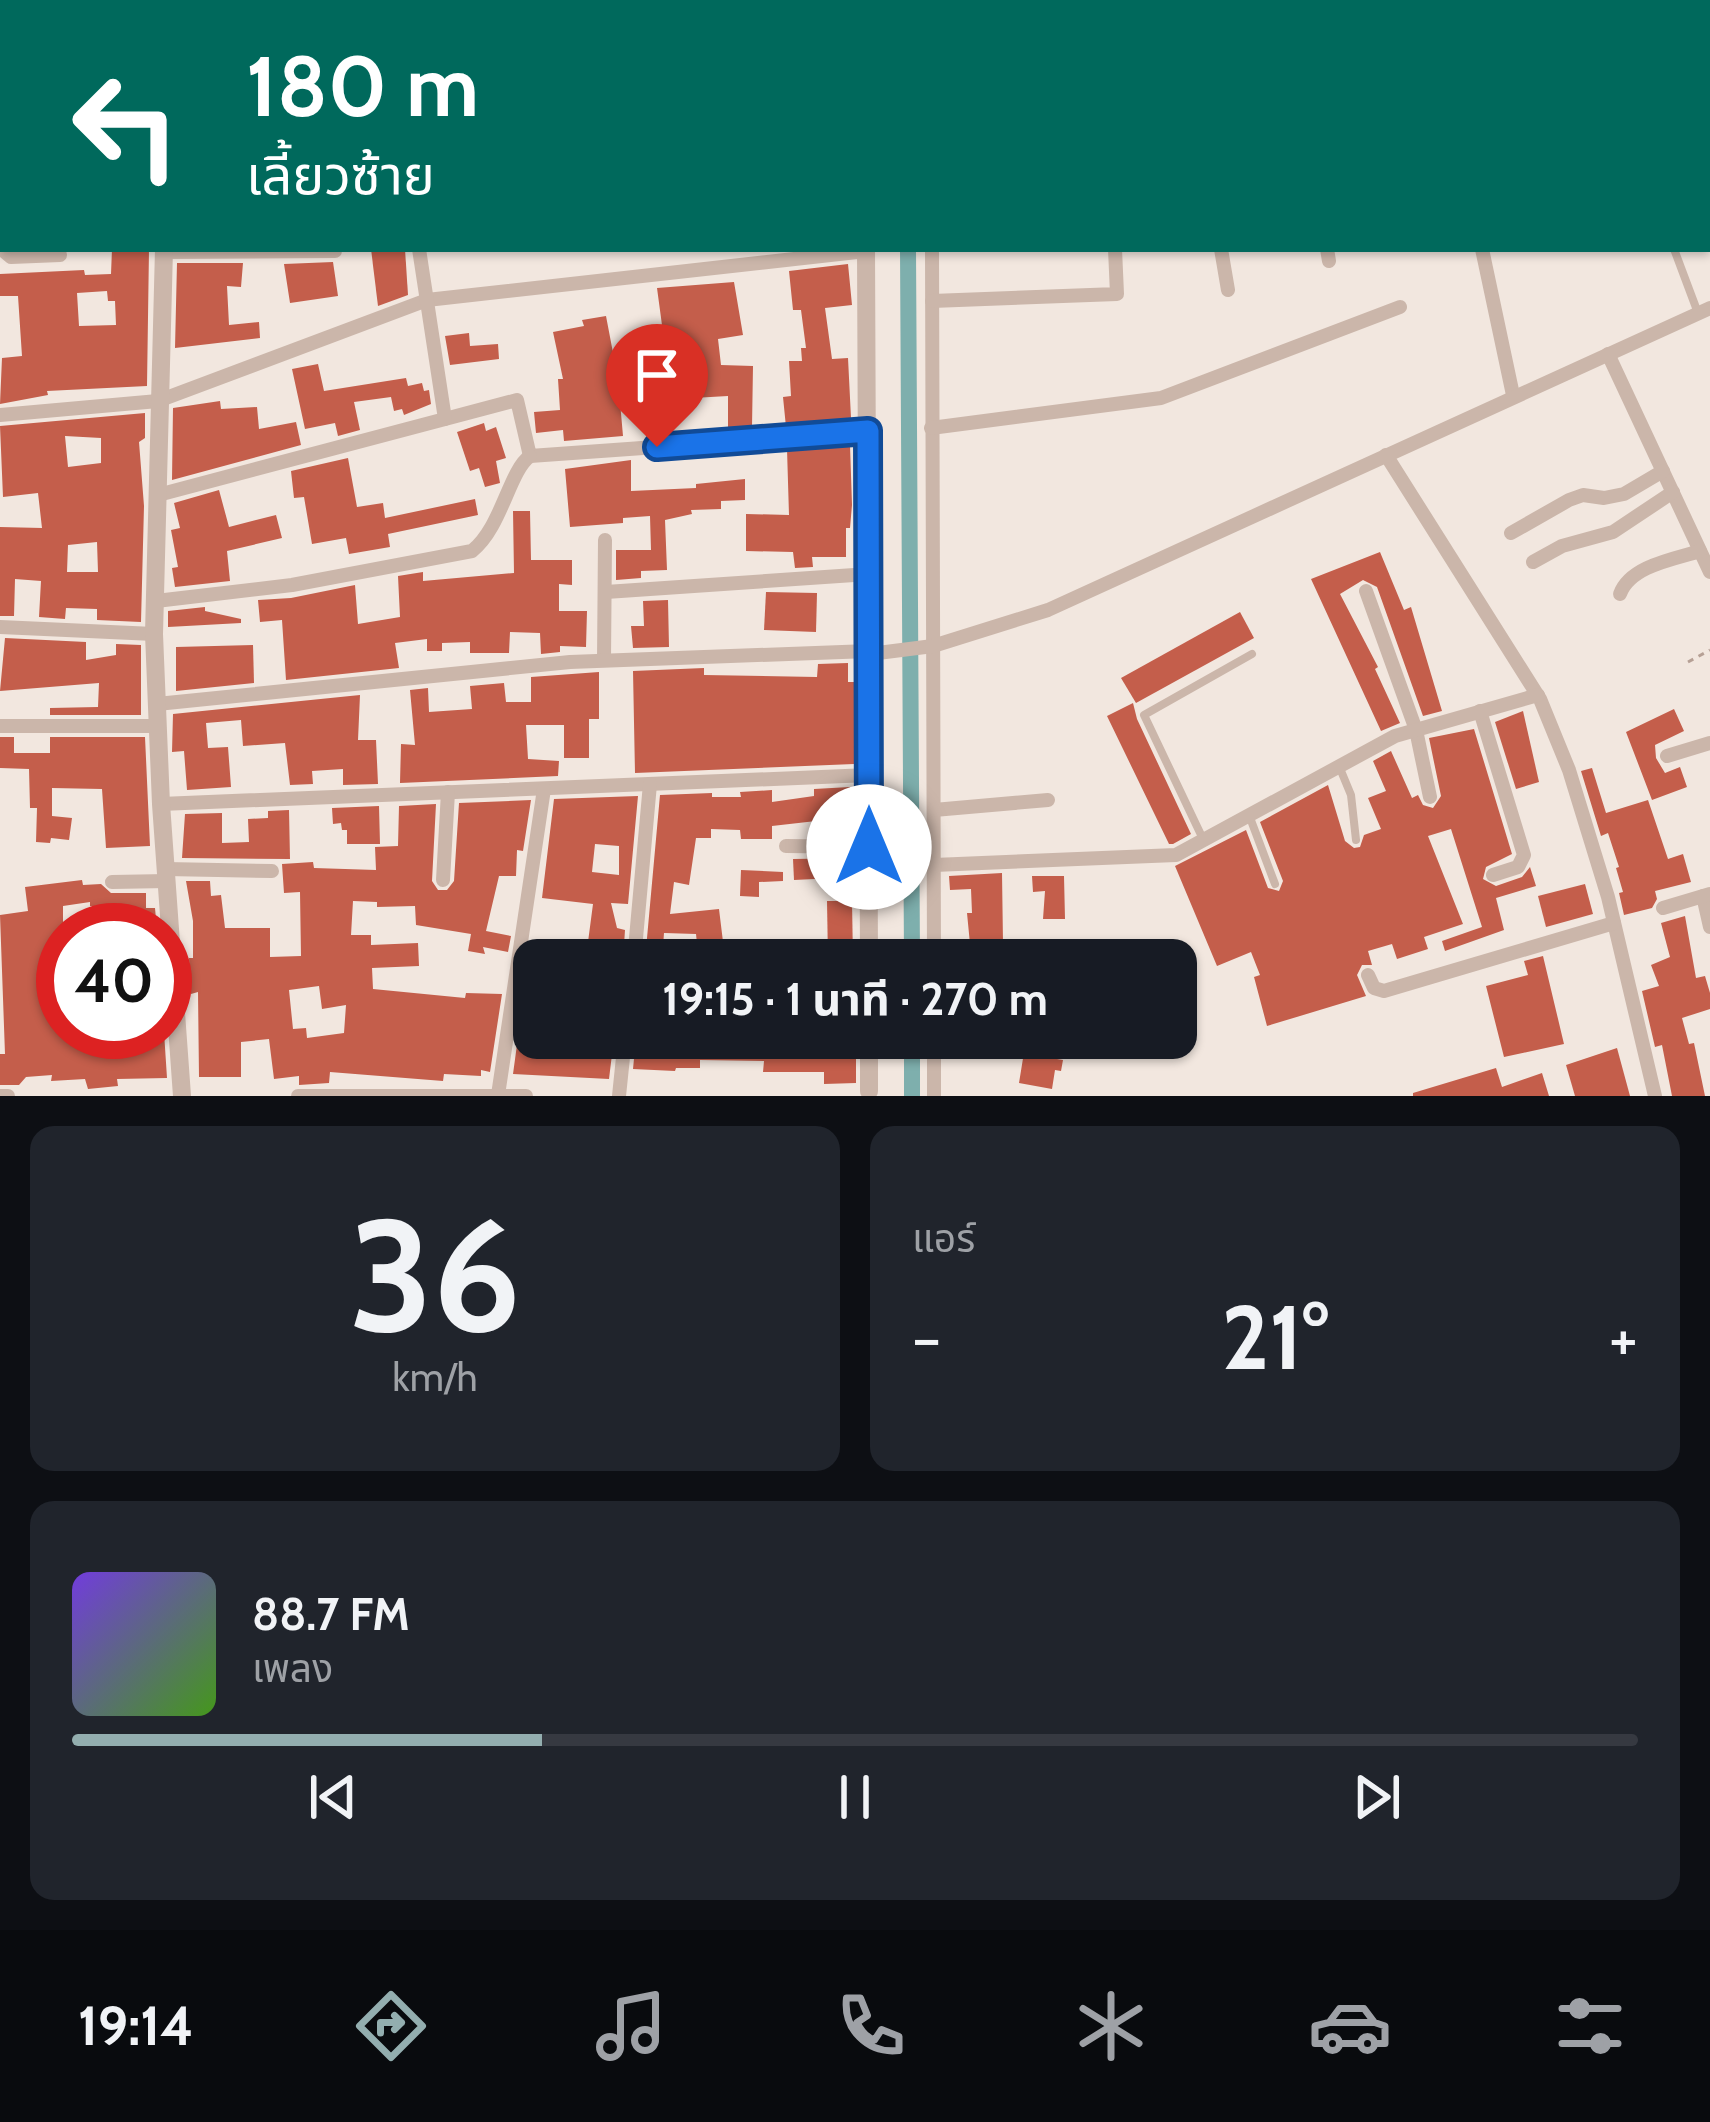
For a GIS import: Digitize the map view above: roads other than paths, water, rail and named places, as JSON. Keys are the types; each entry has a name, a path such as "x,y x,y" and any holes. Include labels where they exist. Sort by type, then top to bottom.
{"street":[{"path":"4,252 10,257 61,255"},
{"path":"164,252 154,634 167,903"},
{"path":"419,252 445,419"},
{"path":"0,416 158,401 427,300 848,252"},
{"path":"866,252 868,939"},
{"path":"932,252 934,939"},
{"path":"932,301 1117,294 1115,252"},
{"path":"1222,252 1228,290"},
{"path":"1483,252 1513,395"},
{"path":"932,428 1161,398 1400,307"},
{"path":"158,704 604,660 933,646 1048,610 1704,310"},
{"path":"1608,353 1710,572"},
{"path":"158,495 518,400 530,456"},
{"path":"156,601 292,586 472,551 489,533 519,466 530,456 868,431"},
{"path":"1386,455 1538,695 1569,770 1614,923 1654,1096"},
{"path":"1511,533 1569,500 1624,494 1663,471"},
{"path":"1533,562 1562,546 1613,532 1672,492"},
{"path":"604,541 604,660"},
{"path":"1620,594 1624,583 1638,573 1700,551"},
{"path":"606,592 869,574"},
{"path":"1366,591 1416,730 1430,796"},
{"path":"0,627 154,634"},
{"path":"934,865 1162,858 1395,736 1538,695"},
{"path":"1480,711 1524,855 1518,867 1493,874"},
{"path":"0,726 158,727"},
{"path":"1667,756 1710,743"},
{"path":"161,804 869,775"},
{"path":"636,939 650,784"},
{"path":"498,1095 544,789"},
{"path":"442,880 448,793"},
{"path":"934,810 1048,800"},
{"path":"786,846 869,847"},
{"path":"112,882 272,871"},
{"path":"1663,908 1706,895 1710,927"},
{"path":"1368,976 1374,988 1384,991 1614,923"},
{"path":"178,1059 182,1096"},
{"path":"619,1096 623,1059"},
{"path":"867,1093 868,1059"},
{"path":"934,1059 934,1096"},
{"path":"298,1096 526,1096"}],"lane":[{"path":"1675,252 1704,310"},
{"path":"1204,840 1144,715 1252,654"},
{"path":"1340,766 1351,795 1356,840"},
{"path":"1249,815 1275,884"}],"waterway":[{"path":"908,252 912,939"},
{"path":"912,1059 912,1096"}]}
